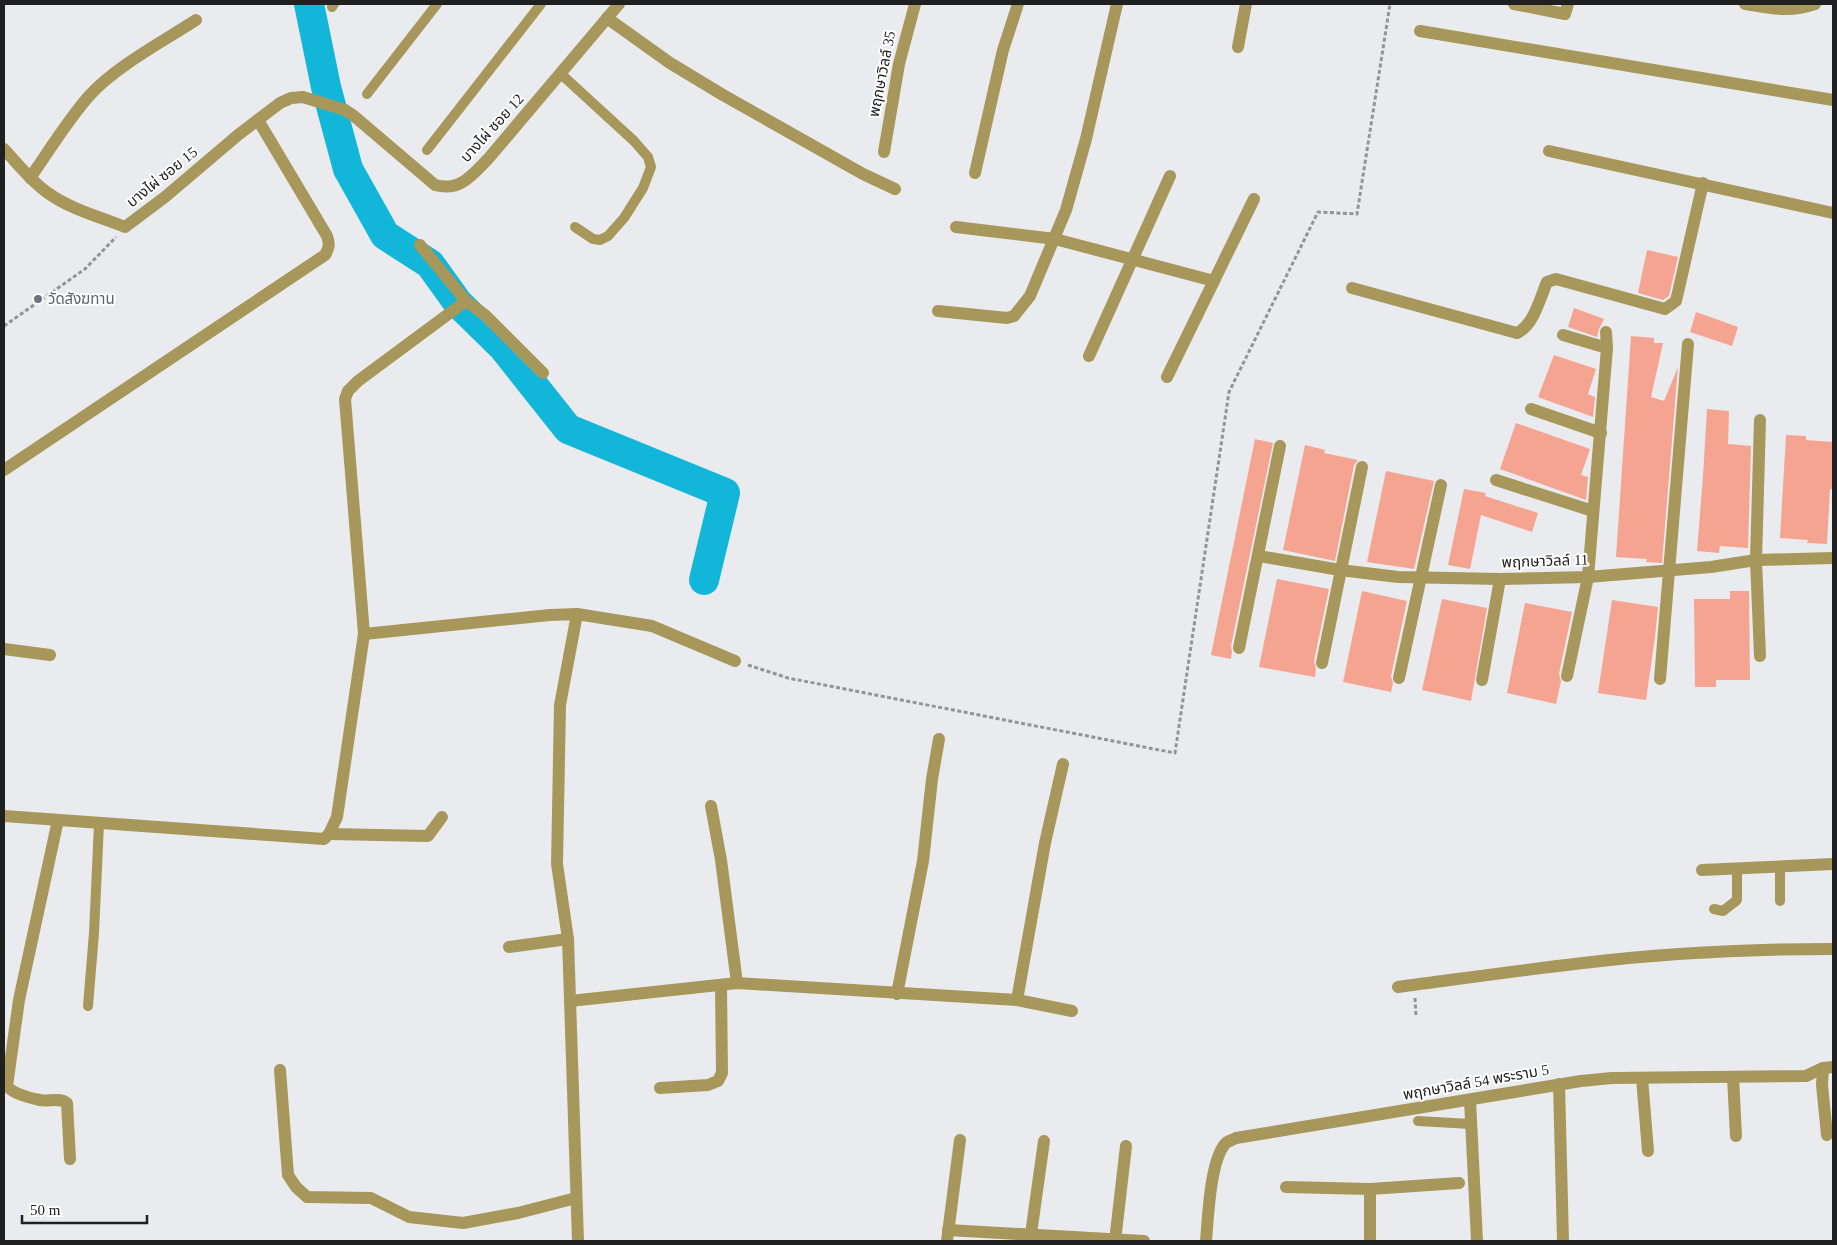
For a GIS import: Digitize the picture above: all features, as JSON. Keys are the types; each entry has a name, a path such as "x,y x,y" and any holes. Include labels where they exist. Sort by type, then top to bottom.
{"street":[{"name":"บางไผ่ ซอย 12","path":"345,110 436,185 446,188 457,186 488,159 619,4"},
{"name":"พฤกษาวิลล์ 35","path":"884,152 899,64 915,4"},
{"path":"975,173 1004,50 1018,4"},
{"path":"938,311 1007,318 1014,316 1030,296 1066,210 1086,139 1117,4"},
{"path":"1238,47 1246,4"},
{"path":"1514,4 1565,14 1568,4"},
{"path":"1745,4 1776,9 1798,9 1815,4"},
{"path":"607,18 670,63 716,91 863,174 895,189"},
{"path":"30,178 89,96 103,82 196,20"},
{"path":"1420,31 1833,100"},
{"name":"บางไผ่ ซอย 15","path":"4,149 30,178 48,193 69,204 125,227 165,197 280,103 291,98 302,97 345,110"},
{"path":"4,470 325,255 329,249 330,242 258,120"},
{"path":"1549,151 1703,183 1833,213"},
{"path":"1089,356 1134,260 1170,176"},
{"path":"1352,288 1518,333 1529,322 1547,282 1556,278 1665,309 1676,301 1703,183"},
{"path":"1167,377 1254,199"},
{"path":"956,227 1055,239 1214,281"},
{"path":"420,245 465,303 485,314 543,373"},
{"path":"4,816 316,840 324,839 329,834 337,817 364,634 345,399 348,391 358,381 465,303"},
{"path":"1567,676 1588,577 1601,433 1607,348 1606,332"},
{"path":"1563,335 1607,348"},
{"path":"1660,679 1688,344"},
{"path":"1531,409 1601,433"},
{"path":"1760,420 1756,560 1760,656"},
{"path":"1239,648 1280,446"},
{"path":"1322,664 1362,467"},
{"path":"1496,480 1593,511"},
{"path":"1399,678 1441,485"},
{"name":"พฤกษาวิลล์ 11","path":"1259,556 1340,570 1422,578 1500,579 1588,577 1756,560 1833,558"},
{"path":"1482,680 1500,579"},
{"path":"364,634 550,615 577,614 652,626 735,662"},
{"path":"577,614 560,705 557,864 568,939 578,1241"},
{"path":"4,649 50,655"},
{"path":"897,994 923,861 932,780 939,739"},
{"path":"1017,1000 1045,843 1063,764"},
{"path":"711,806 721,860 737,983"},
{"path":"329,834 428,836 442,817"},
{"path":"58,820 19,1000 7,1086 11,1091 40,1100 64,1100 67,1103 70,1159"},
{"path":"1702,870 1833,864"},
{"path":"509,946 568,939"},
{"path":"1398,987 1583,963 1667,955 1736,951 1833,950"},
{"path":"570,1001 737,983 1017,1000 1072,1011"},
{"path":"660,1088 708,1085 718,1081 722,1073 721,986"},
{"path":"1827,1135 1828,1067"},
{"name":"พฤกษาวิลล์ 54 พระราม 5","path":"1206,1241 1212,1180 1222,1148 1227,1142 1236,1138 1559,1084 1612,1078 1806,1076 1828,1067"},
{"path":"280,1070 288,1175 296,1187 307,1196 371,1198 409,1217 464,1223 518,1213 576,1198"},
{"path":"1806,1076 1828,1085"},
{"path":"1733,1077 1736,1136"},
{"path":"1642,1078 1648,1151"},
{"path":"1559,1084 1563,1241"},
{"path":"1470,1100 1477,1241"},
{"path":"960,1140 948,1236 1144,1241"},
{"path":"1031,1238 1044,1141"},
{"path":"1115,1240 1126,1146"},
{"path":"1286,1188 1370,1189 1459,1183"},
{"path":"1370,1189 1370,1241"}],"lane":[{"path":"368,94 438,4"},
{"path":"427,150 541,4"},
{"path":"561,74 634,141 648,157 650,168 643,188 624,218 608,236 600,240 593,239 575,227"},
{"path":"88,1006 94,933 99,824"},
{"path":"1780,866 1780,901"},
{"path":"1714,909 1723,911 1738,900 1737,868"},
{"path":"1418,1121 1471,1124"}],"path":[{"path":"735,662 788,678 1174,753 1229,392 1318,212 1357,214 1390,4"},
{"path":"4,326 85,269 125,227"}],"building":[{"path":"1647,250 1678,257 1669,296 1663,300 1638,293"},
{"path":"1574,308 1604,319 1597,337 1568,327"},
{"path":"1696,312 1738,327 1732,346 1690,332"},
{"path":"1631,336 1654,338 1654,343 1663,343 1651,397 1664,401 1678,367 1662,563 1646,562 1647,559 1616,557"},
{"path":"1554,355 1596,369 1588,394 1595,397 1593,417 1538,397"},
{"path":"1707,409 1729,411 1728,444 1751,446 1748,548 1720,546 1719,553 1697,551"},
{"path":"1516,423 1590,449 1581,475 1588,477 1586,500 1500,469"},
{"path":"1786,435 1806,436 1806,440 1833,442 1833,489 1830,489 1827,544 1807,543 1808,540 1780,538"},
{"path":"1255,439 1273,443 1231,646 1231,659 1211,655"},
{"path":"1305,445 1325,450 1324,453 1358,460 1354,465 1335,561 1283,550"},
{"path":"1386,471 1434,481 1414,569 1367,562"},
{"path":"1464,489 1486,493 1485,496 1538,513 1532,532 1481,515 1470,569 1448,565"},
{"path":"1277,579 1329,589 1314,661 1315,677 1259,667"},
{"path":"1362,591 1407,601 1391,676 1393,683 1391,692 1343,682"},
{"path":"1730,591 1749,591 1750,680 1716,680 1716,687 1695,687 1694,599 1730,599"},
{"path":"1442,599 1487,608 1471,701 1422,690"},
{"path":"1612,600 1658,607 1646,700 1598,693"},
{"path":"1525,603 1572,612 1559,674 1561,681 1556,704 1507,693"}],"waterway":[{"path":"309,4 326,87 348,169 385,235 430,264 458,303 503,347 568,429 725,493 704,580"}],"place":[{"name":"วัดสังฆทาน","path":"38,299"}]}
